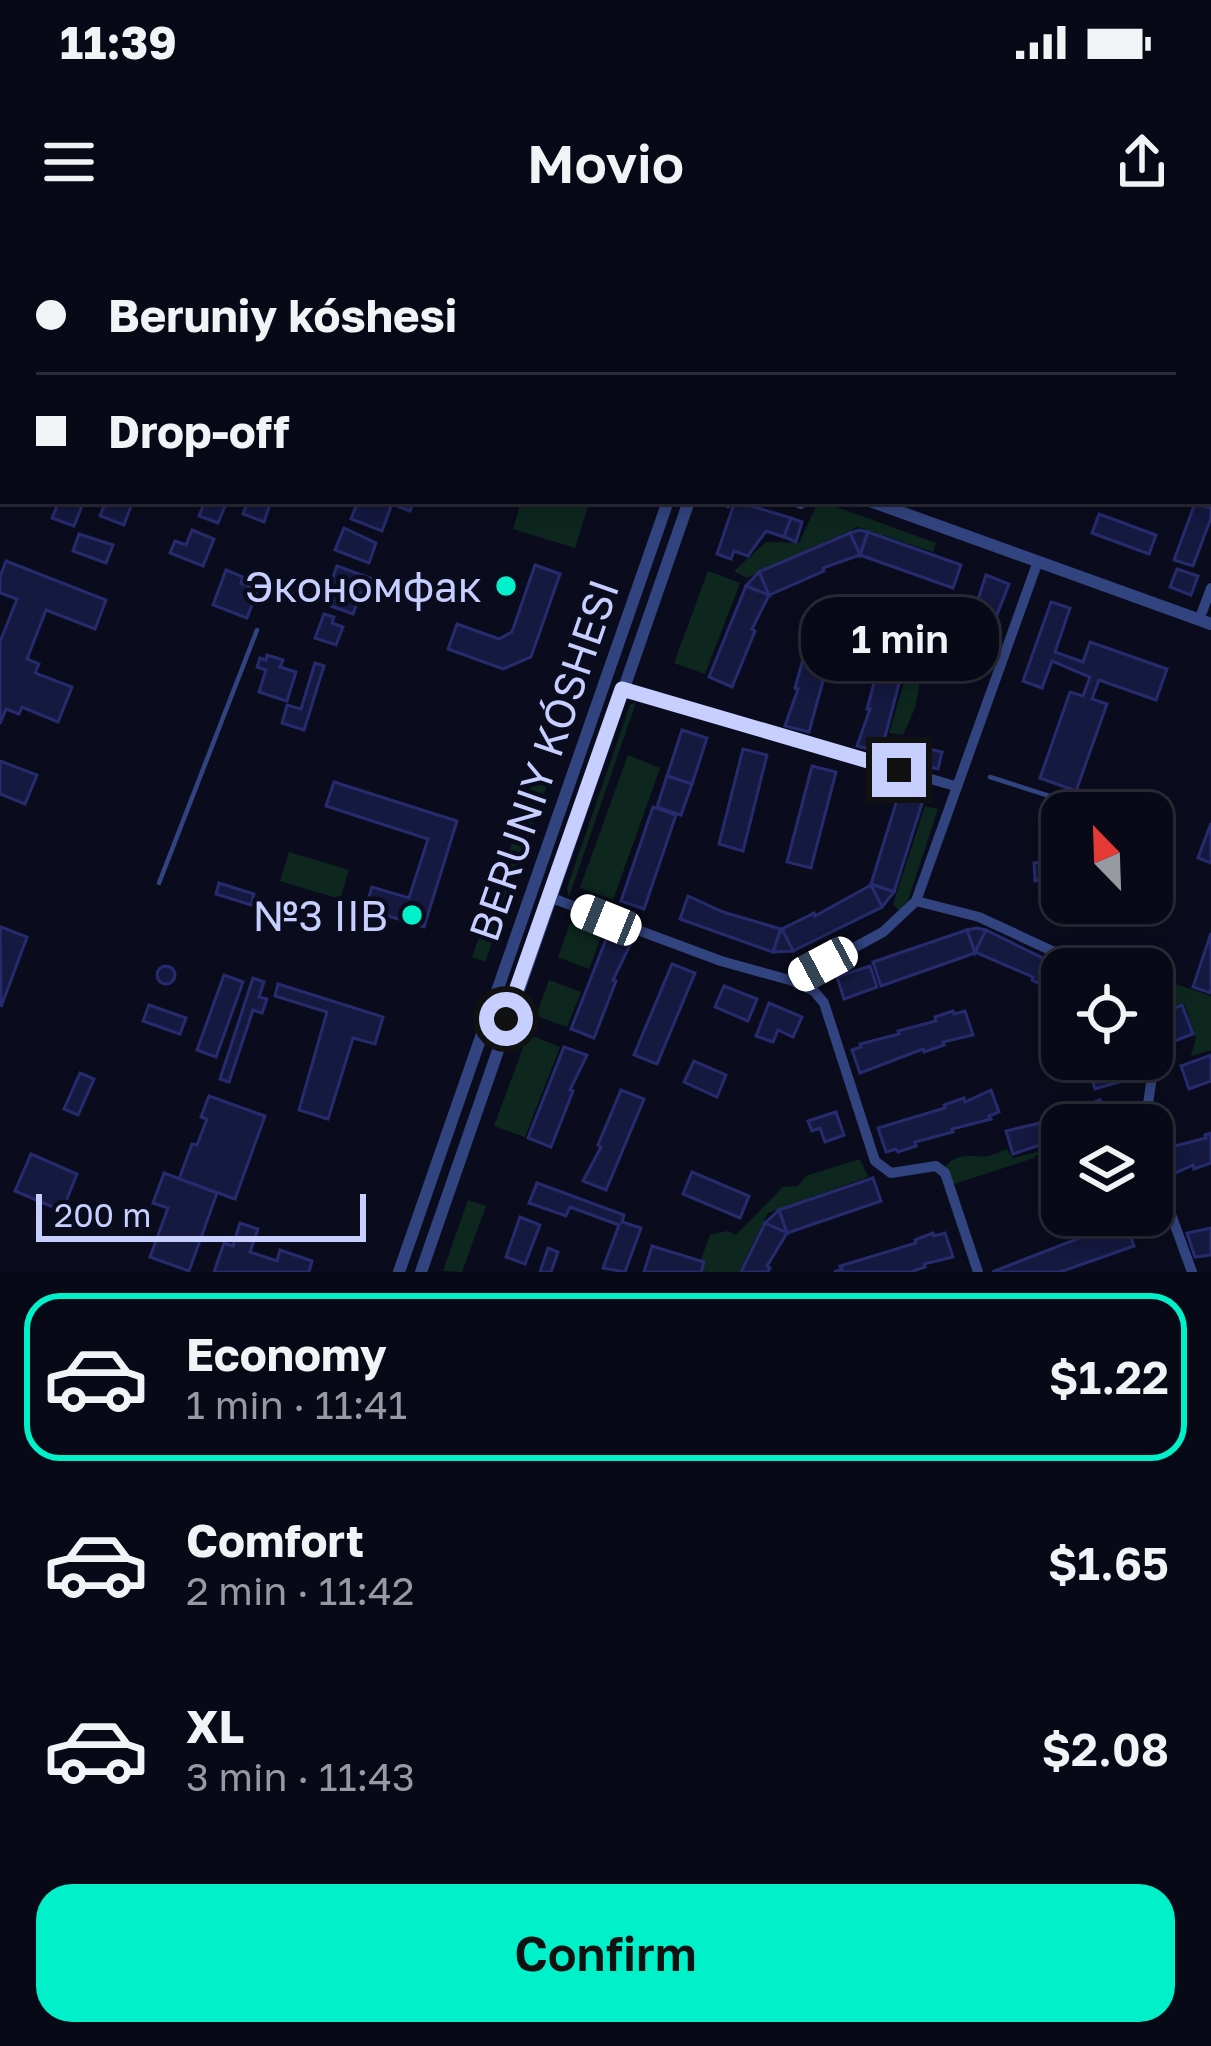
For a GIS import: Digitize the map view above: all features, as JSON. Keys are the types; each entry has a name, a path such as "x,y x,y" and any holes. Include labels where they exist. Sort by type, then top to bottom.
{"street":[{"name":"BERUNIY KÓSHESI","path":"399,1272 667,504"},
{"name":"BERUNIY KÓSHESI","path":"421,1272 688,504"},
{"path":"883,504 1205,622 1211,588"},
{"path":"793,981 883,932 916,901 1038,561"},
{"path":"622,689 956,786"},
{"path":"549,897 721,962 814,991 824,1004 875,1161 891,1173 936,1166 945,1173 978,1272"},
{"path":"916,901 980,917 1046,948"},
{"path":"457,1108 473,1114"},
{"path":"1173,1220 1192,1272"}],"lane":[{"path":"159,883 257,630"},
{"path":"990,777 1041,793"}],"green space":[{"path":"520,504 588,506 575,548 513,529"},
{"path":"817,504 829,504 936,543 933,552 858,527 747,578 734,571 766,542 799,543"},
{"path":"708,571 740,583 705,674 674,663"},
{"path":"910,662 923,666 915,708 903,735 889,733"},
{"path":"636,702 569,897 567,888 630,705"},
{"path":"628,755 660,768 613,900 580,888"},
{"path":"534,780 547,785 517,870 504,866"},
{"path":"925,806 938,809 908,900 899,911 893,904"},
{"path":"289,852 349,870 340,899 280,881"},
{"path":"499,880 512,884 485,962 472,957"},
{"path":"570,923 602,934 589,969 558,957"},
{"path":"549,980 581,992 567,1027 536,1016"},
{"path":"1173,983 1211,996 1211,1050 1191,1056 1196,1038 1184,1003 1173,1006"},
{"path":"528,1034 560,1047 525,1137 494,1126"},
{"path":"1007,1149 1013,1158 1041,1151 1034,1158 951,1185 944,1168 954,1159"},
{"path":"860,1159 868,1177 768,1213 739,1272 696,1272 710,1235 728,1231 736,1235 783,1187 798,1186 806,1176"},
{"path":"468,1200 486,1206 462,1272 443,1271"}],"building":[{"path":"58,504 83,504 74,526 52,518"},
{"path":"105,504 132,504 124,525 100,516"},
{"path":"204,504 226,504 218,523 199,516"},
{"path":"247,504 270,504 264,522 243,514"},
{"path":"357,504 392,504 382,531 351,519"},
{"path":"734,504 791,518 784,537 766,531 748,556 734,551 731,559 717,554"},
{"path":"1195,504 1211,508 1193,566 1174,560"},
{"path":"1099,514 1156,535 1149,554 1092,533"},
{"path":"791,518 802,522 796,542 784,537"},
{"path":"344,528 376,543 369,563 335,550"},
{"path":"192,530 214,539 203,566 170,553 175,541 186,545"},
{"path":"868,532 860,555 850,533"},
{"path":"868,532 961,565 953,588 860,555"},
{"path":"850,533 860,555 769,595 759,572"},
{"path":"79,534 113,545 106,563 73,551"},
{"path":"6,561 106,600 95,629 46,610 27,659 39,664 35,673 72,687 58,722 22,707 19,714 6,709 0,724 0,642 17,599 0,593"},
{"path":"535,565 560,574 531,657 503,669 448,649 457,624 499,639 512,632"},
{"path":"337,566 386,584 380,600 361,593 353,614 331,606 333,601 325,598"},
{"path":"1177,569 1198,576 1191,595 1170,587"},
{"path":"226,570 258,589 247,618 213,605"},
{"path":"759,572 769,595 746,586"},
{"path":"986,575 1009,584 973,676 951,668"},
{"path":"746,586 769,595 732,687 709,677"},
{"path":"1051,602 1070,608 1055,652 1083,662 1090,642 1167,669 1156,700 1099,680 1092,699 1107,704 1076,791 1040,778 1070,692 1083,696 1090,677 1052,661 1042,688 1023,681"},
{"path":"324,614 343,627 336,645 315,638"},
{"path":"811,630 835,637 809,732 785,726"},
{"path":"883,650 906,657 881,752 857,746"},
{"path":"267,655 283,660 280,667 296,672 287,701 259,692 266,670 257,667"},
{"path":"315,663 324,666 304,730 282,723 287,705 301,709"},
{"path":"682,730 707,738 692,784 667,776"},
{"path":"921,747 942,752 938,769 917,764"},
{"path":"743,749 767,755 743,851 719,844"},
{"path":"0,761 37,775 25,804 0,794"},
{"path":"812,766 836,772 811,868 787,862"},
{"path":"667,776 692,784 681,815 657,807"},
{"path":"334,782 457,821 424,927 365,909 372,887 409,898 428,839 326,806"},
{"path":"900,790 924,797 894,892 871,884"},
{"path":"653,807 676,815 644,909 621,901"},
{"path":"1211,823 1211,863 1198,858"},
{"path":"1041,862 1041,881 1035,881 1034,863"},
{"path":"219,883 254,894 251,905 216,894"},
{"path":"871,885 894,892 882,907"},
{"path":"871,885 882,907 793,951 782,929"},
{"path":"688,896 781,929 773,952 680,919"},
{"path":"781,929 793,951 773,952"},
{"path":"0,930 27,937 1,1007"},
{"path":"967,930 986,930 975,953"},
{"path":"967,930 975,953 881,986 873,962"},
{"path":"986,930 1041,957 1041,984 1033,977 975,952"},
{"path":"1211,933 1211,993 1193,987"},
{"path":"607,937 630,945 594,1038 571,1029"},
{"path":"672,964 695,973 657,1064 634,1055"},
{"path":"166,966 175,975 166,984 157,975"},
{"path":"870,966 877,987 844,999 837,977"},
{"path":"224,975 243,982 216,1057 197,1050"},
{"path":"253,978 264,982 259,997 267,999 262,1013 253,1010 229,1082 220,1079"},
{"path":"278,984 383,1017 375,1044 353,1038 328,1119 299,1110 327,1012 275,996"},
{"path":"724,986 757,999 748,1021 715,1007"},
{"path":"769,1003 802,1017 793,1037 778,1030 773,1042 756,1036"},
{"path":"149,1005 186,1018 180,1034 143,1021"},
{"path":"1182,1005 1193,1034 1173,1042 1173,1008"},
{"path":"965,1011 973,1035 860,1073 852,1050 860,1044 936,1021 935,1017"},
{"path":"564,1047 587,1055 551,1147 528,1138"},
{"path":"1211,1055 1211,1081 1189,1089 1181,1066"},
{"path":"694,1061 726,1075 717,1097 684,1082"},
{"path":"80,1073 94,1079 78,1115 64,1109"},
{"path":"1092,1080 1119,1082 1095,1089"},
{"path":"621,1090 644,1099 606,1190 583,1181"},
{"path":"991,1090 999,1112 991,1119 886,1152 878,1128"},
{"path":"209,1096 265,1116 235,1199 179,1179 207,1119 201,1117"},
{"path":"836,1112 844,1135 825,1142 820,1128 812,1131 808,1121"},
{"path":"1040,1123 1041,1145 1013,1154 1006,1131"},
{"path":"1211,1133 1211,1163 1173,1174 1173,1146"},
{"path":"31,1154 77,1174 62,1211 15,1191"},
{"path":"692,1172 749,1196 740,1218 683,1194"},
{"path":"164,1173 217,1193 189,1271 150,1257 168,1208 153,1203"},
{"path":"873,1178 881,1201 787,1233 779,1210"},
{"path":"537,1183 624,1215 622,1222 641,1228 625,1272 603,1268 619,1225 570,1207 566,1216 529,1203"},
{"path":"779,1210 787,1233 765,1223"},
{"path":"520,1217 540,1225 525,1264 506,1257"},
{"path":"240,1223 258,1229 250,1252 277,1261 280,1250 312,1261 309,1272 214,1272 224,1243 233,1246"},
{"path":"765,1223 787,1233 770,1268 768,1272 741,1272"},
{"path":"1211,1228 1211,1255 1195,1257 1187,1233"},
{"path":"933,1233 945,1233 953,1257 910,1272 834,1272 840,1266 916,1243"},
{"path":"1131,1236 1134,1246 1060,1272 992,1272 1077,1239"},
{"path":"652,1246 704,1262 701,1272 644,1272"},
{"path":"548,1248 558,1252 551,1272 540,1272"}],"place":[{"name":"Экономфак","path":"506,586"},
{"name":"№3 IIB","path":"412,915"}],"route":[{"path":"506,1019 622,689 899,770"}]}
